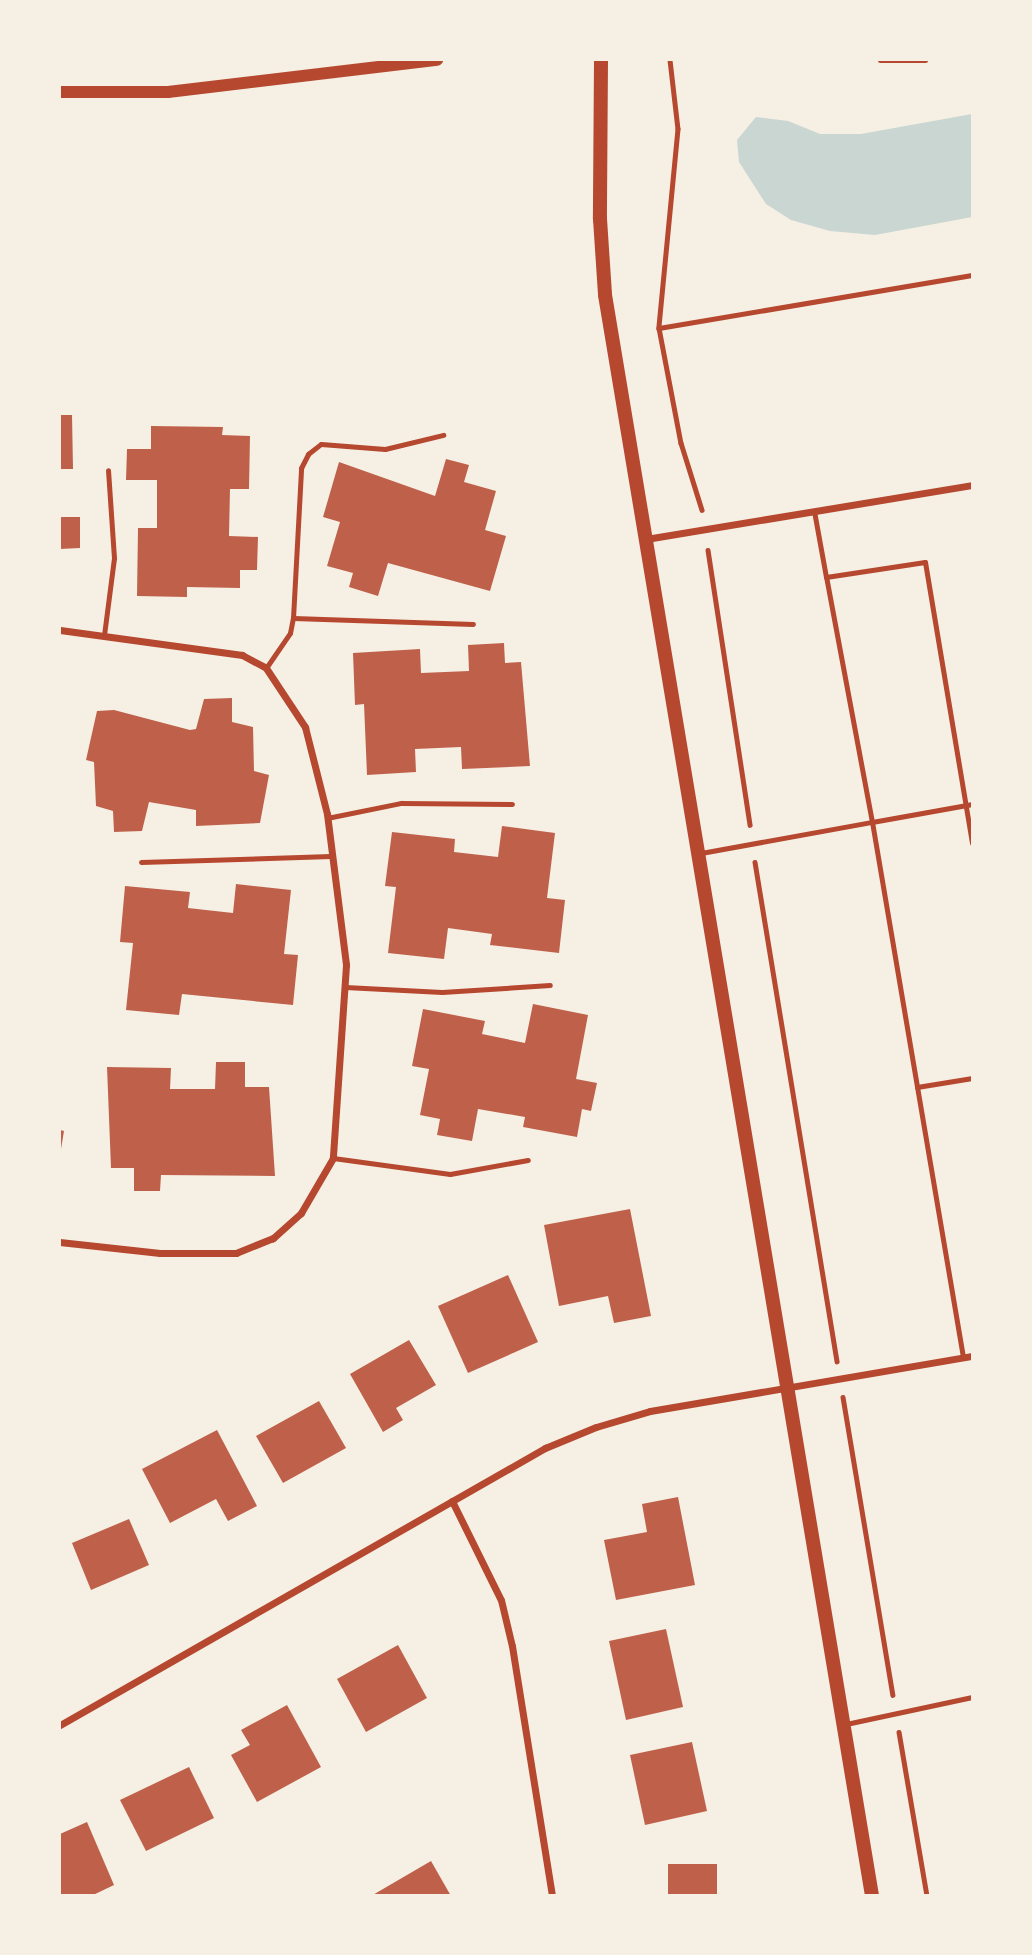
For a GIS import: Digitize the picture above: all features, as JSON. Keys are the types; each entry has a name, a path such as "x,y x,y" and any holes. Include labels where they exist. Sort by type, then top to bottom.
{"main road":[{"path":"601,60 600,219 605,295 872,1895"}],"street":[{"path":"60,92 168,92 438,60"},
{"path":"646,539 972,485"},
{"path":"60,630 242,655 266,668 305,727 327,818 346,965 333,1158 300,1213 273,1238 236,1253 160,1253 60,1242"},
{"path":"60,1725 545,1448 596,1427 650,1411 972,1356"},
{"path":"452,1501 481,1553 503,1611 552,1895"}],"lane":[{"path":"880,60 925,60"},
{"path":"266,668 290,632 293,618 301,468 308,454 321,444 384,449 443,435"},
{"path":"104,635 114,558 108,470"},
{"path":"814,511 872,822 963,1357"},
{"path":"826,577 925,562 969,804 972,843"},
{"path":"293,618 473,624"},
{"path":"327,818 401,803 512,804"},
{"path":"698,854 969,804"},
{"path":"141,862 331,856"},
{"path":"345,987 442,992 550,985"},
{"path":"917,1087 972,1078"},
{"path":"333,1158 450,1174 528,1160"},
{"path":"843,1724 972,1697"}],"path":[{"path":"670,60 678,129 659,328 681,443 705,528 752,844 927,1895"},
{"path":"659,328 972,275"}],"shaded area":[{"path":"972,114 972,217 875,235 830,231 791,220 766,204 739,162 737,140 756,117 788,121 820,134 861,134"}],"building":[{"path":"60,415 72,415 73,469 60,469"},
{"path":"151,426 223,427 222,435 250,436 249,489 230,489 229,536 258,537 257,570 240,570 240,588 187,587 187,597 137,596 138,528 157,528 157,480 126,480 127,449 151,449"},
{"path":"446,459 469,465 464,482 496,491 485,530 506,536 490,591 388,563 378,596 349,587 353,573 327,566 340,522 323,517 339,462 435,496"},
{"path":"60,517 80,517 80,548 60,549"},
{"path":"504,643 505,663 521,662 530,766 462,769 461,747 415,749 416,772 367,775 364,704 355,705 353,653 420,649 421,673 469,671 468,645"},
{"path":"232,698 232,722 253,727 254,771 269,775 260,823 196,826 196,810 149,802 142,831 114,832 113,811 96,806 94,762 86,760 97,711 114,710 190,730 196,729 204,699"},
{"path":"502,826 555,833 547,898 565,900 559,953 490,945 492,934 448,928 444,959 388,953 396,887 385,886 392,832 455,839 454,852 498,857"},
{"path":"236,884 291,890 284,954 298,955 293,1005 182,994 179,1015 126,1010 133,943 120,942 125,886 190,892 188,908 233,913"},
{"path":"533,1004 588,1015 576,1079 597,1083 591,1111 582,1109 577,1137 523,1127 525,1117 478,1109 472,1141 437,1135 440,1119 420,1115 429,1069 412,1066 423,1009 485,1021 482,1034 525,1043"},
{"path":"216,1062 245,1062 245,1087 269,1087 275,1176 161,1175 160,1191 134,1191 134,1168 111,1168 107,1067 171,1068 170,1089 215,1089"},
{"path":"60,1130 64,1131 60,1155"},
{"path":"630,1209 651,1316 614,1323 608,1296 559,1306 544,1225"},
{"path":"508,1275 538,1342 468,1373 438,1306"},
{"path":"409,1340 436,1385 396,1408 403,1420 383,1432 350,1374"},
{"path":"319,1401 346,1448 283,1483 256,1436"},
{"path":"217,1430 257,1506 228,1521 216,1499 170,1523 142,1469"},
{"path":"678,1497 695,1585 616,1600 604,1540 647,1532 642,1504"},
{"path":"129,1519 149,1565 91,1590 72,1543"},
{"path":"666,1629 683,1707 626,1720 609,1641"},
{"path":"398,1645 427,1698 366,1732 337,1679"},
{"path":"287,1705 321,1767 257,1802 231,1755 250,1745 241,1730"},
{"path":"692,1742 707,1811 645,1825 630,1755"},
{"path":"189,1767 214,1818 146,1851 120,1800"},
{"path":"87,1822 114,1885 91,1896 60,1896 60,1834"},
{"path":"431,1861 451,1896 371,1896"},
{"path":"668,1864 717,1864 717,1896 668,1896"}]}
